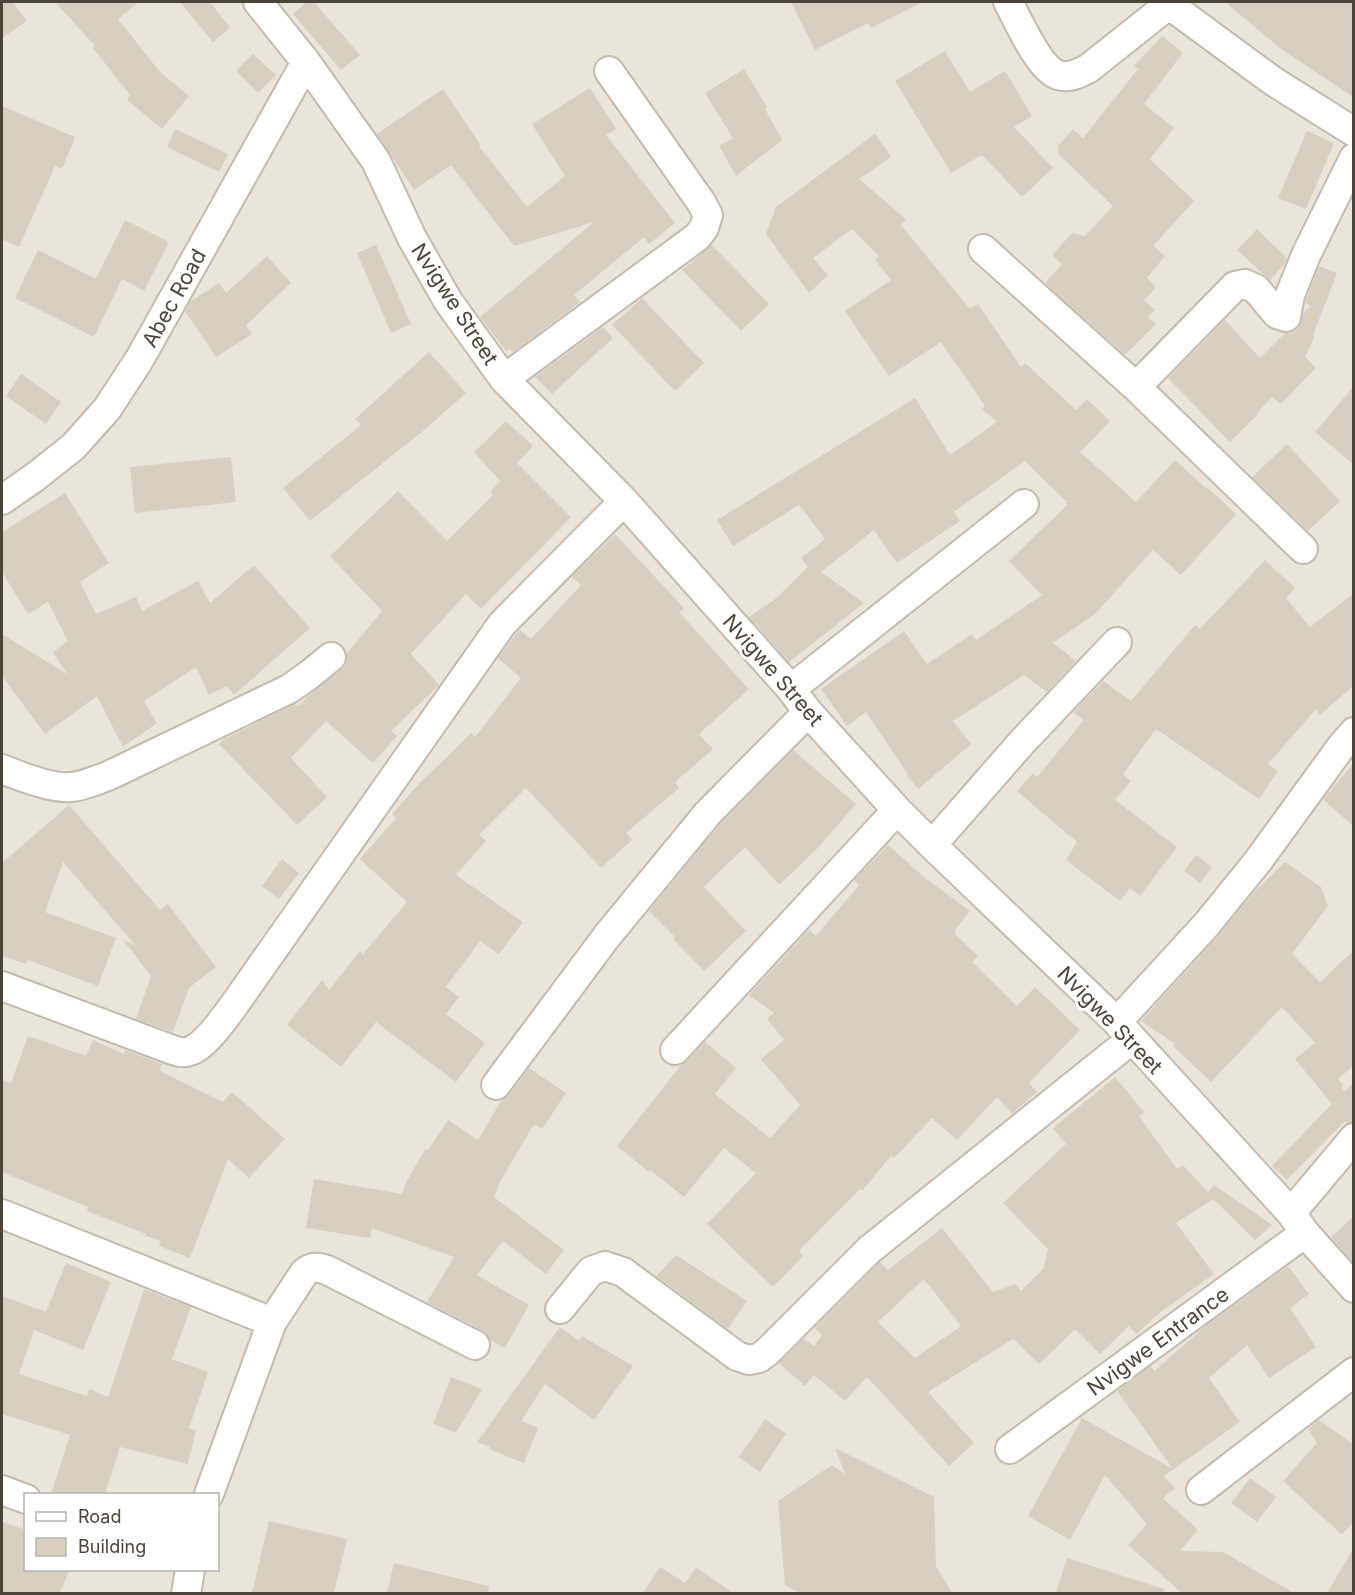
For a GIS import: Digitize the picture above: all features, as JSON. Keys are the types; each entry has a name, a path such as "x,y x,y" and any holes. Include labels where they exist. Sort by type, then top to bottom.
{"street":[{"name":"Nvigwe Street","path":"258,2 306,62 376,161 412,238 448,301 504,379 624,501 791,689 808,712 897,810 1124,1031 1298,1223 1353,1288"},
{"path":"1008,2 1037,56 1049,70 1058,75 1068,76 1089,68 1170,3 1273,81 1353,132"},
{"name":"Abec Road","path":"2,500 73,447 107,409 139,360 306,62"},
{"path":"504,379 697,237 704,228 708,215 701,202 609,71"},
{"path":"1136,387 1235,286 1245,284 1256,290 1277,314 1286,317 1290,295 1306,255 1353,158"},
{"path":"983,249 1136,387 1303,549"},
{"path":"2,986 170,1049 189,1052 199,1045 232,1008 502,624 624,501"},
{"path":"791,689 1024,504"},
{"path":"932,845 1023,741 1117,642"},
{"path":"2,769 59,787 81,785 108,776 289,689 331,657"},
{"path":"496,1085 607,936 708,813 808,712"},
{"path":"560,1309 591,1271 605,1266 623,1272 737,1356 749,1360 759,1358 869,1250 1124,1031 1258,861 1353,732"},
{"path":"675,1050 897,810"},
{"name":"Nvigwe Entrance","path":"1011,1449 1298,1223 1353,1138"},
{"path":"2,1214 272,1322"},
{"path":"209,1493 272,1322 303,1273 314,1267 327,1270 475,1345"},
{"path":"1201,1490 1353,1372"},
{"path":"2,1490 24,1498"},
{"path":"186,1593 190,1571"}],"shaded area":[{"path":"2,2 1353,2 1353,1593 2,1594"}],"building":[{"path":"2,2 13,2 27,21 2,38"},
{"path":"55,2 138,2 118,19 160,72 189,96 162,129 127,100 130,95 93,48 95,46"},
{"path":"180,2 210,2 230,28 213,42"},
{"path":"306,2 314,2 360,55 341,70 293,14"},
{"path":"791,2 923,2 871,28 868,23 815,50"},
{"path":"1225,2 1353,2 1353,97 1281,49"},
{"path":"1162,36 1183,53 1144,104 1174,128 1150,159 1194,201 1153,246 1165,256 1147,278 1156,287 1144,300 1155,310 1148,317 1156,324 1125,355 1045,283 1062,264 1052,255 1072,233 1085,236 1113,206 1058,154 1058,146 1073,129 1083,138 1138,69 1134,66"},
{"path":"945,51 970,92 1005,71 1032,116 1014,127 1053,168 1022,197 982,155 951,173 895,81"},
{"path":"253,54 276,75 258,93 236,71"},
{"path":"744,69 767,107 765,109 782,140 736,176 719,146 733,138 705,93"},
{"path":"590,88 616,129 606,135 675,223 649,244 644,237 574,295 580,302 513,352 509,349 506,351 480,317 594,222 514,246 451,165 414,190 377,134 443,89 480,144 479,146 527,207 565,176 532,124"},
{"path":"2,106 75,137 62,169 55,166 19,247 2,239"},
{"path":"175,129 228,154 219,172 167,147"},
{"path":"1307,131 1334,143 1306,209 1278,198"},
{"path":"875,134 891,157 859,179 906,219 901,225 970,309 978,304 1021,367 1025,363 1076,410 1087,399 1110,421 1080,452 1136,502 1175,460 1236,514 1181,575 1153,550 1095,614 1053,643 1076,661 1047,692 1024,675 953,721 971,744 918,789 866,712 847,726 821,689 904,631 927,664 972,634 976,640 1042,595 1009,561 1067,505 1065,503 1067,502 1025,461 954,512 960,521 897,563 874,530 821,572 864,603 789,662 749,617 774,600 808,567 801,558 825,539 799,505 733,546 717,520 915,398 950,455 997,422 982,409 985,406 941,342 889,376 845,311 891,280 875,260 879,256 852,229 813,258 828,275 809,293 766,234 776,207"},
{"path":"125,220 169,242 144,291 122,279 94,337 15,298 38,250 96,279"},
{"path":"1257,229 1287,258 1270,280 1237,250"},
{"path":"376,245 411,324 391,333 357,253"},
{"path":"712,245 769,304 741,331 682,270"},
{"path":"267,256 291,283 246,325 252,334 216,357 185,311 191,301 219,283 226,293"},
{"path":"1319,266 1337,273 1305,357 1316,368 1281,404 1272,397 1230,442 1168,378 1225,320 1260,358 1285,333 1291,333 1298,328 1303,313 1311,306 1305,303"},
{"path":"642,298 704,363 675,391 612,325"},
{"path":"603,327 613,338 552,394 535,377"},
{"path":"429,352 466,393 423,431 310,521 283,488 361,425 355,419"},
{"path":"21,374 61,402 46,424 6,396"},
{"path":"1353,387 1353,464 1315,432"},
{"path":"506,421 533,446 517,463 571,517 481,609 466,594 411,654 439,685 391,731 397,736 373,763 326,721 291,758 327,797 297,825 219,744 225,738 296,704 298,706 342,669 347,662 347,653 382,611 330,556 398,491 447,541 493,495 490,492 500,481 474,452"},
{"path":"1287,444 1340,501 1308,531 1252,477"},
{"path":"231,457 236,502 135,513 130,467"},
{"path":"65,493 109,563 80,582 96,614 136,597 142,611 198,581 210,603 254,565 310,628 234,695 226,686 209,695 196,667 144,701 157,723 123,747 97,696 45,734 2,676 2,634 67,674 53,652 68,641 48,602 28,614 2,572 2,532"},
{"path":"615,534 684,608 679,612 749,689 699,734 713,749 675,782 679,788 626,833 632,840 601,868 526,788 479,835 486,841 456,875 523,922 499,954 480,941 446,987 459,997 446,1014 485,1043 456,1082 376,1022 341,1067 287,1025 322,980 329,990 360,951 363,954 407,902 360,859 396,818 392,814 471,733 475,737 521,678 498,658 515,635 520,630 531,639 581,585 572,577"},
{"path":"1265,560 1295,588 1286,598 1310,627 1353,594 1353,686 1320,715 1316,709 1268,764 1278,771 1259,799 1156,729 1123,774 1131,781 1115,800 1177,847 1140,896 1130,888 1120,901 1066,860 1077,842 1017,791 1033,773 1037,777 1084,720 1073,712 1103,681 1131,701 1195,625 1200,629"},
{"path":"793,750 856,804 816,850 779,885 745,847 704,887 746,931 704,971 649,911 720,824"},
{"path":"1353,764 1353,826 1323,799"},
{"path":"69,805 160,910 168,904 216,967 189,988 173,1032 136,1019 151,976 123,940 135,945 63,862 45,912 116,938 98,986 28,960 26,964 2,956 2,863"},
{"path":"888,845 925,878 970,911 954,931 955,934 978,956 972,962 1017,1006 1035,987 1080,1030 1029,1083 1037,1092 1012,1114 997,1097 957,1140 932,1118 894,1158 891,1156 862,1191 860,1189 799,1251 803,1256 773,1287 707,1224 756,1173 724,1148 684,1197 617,1146 681,1065 705,1042 736,1068 715,1094 770,1138 800,1105 761,1059 784,1040 767,1019 774,1013 749,995 809,930 816,936 859,885 854,880"},
{"path":"1196,855 1212,867 1200,883 1184,871"},
{"path":"282,859 299,873 279,899 262,886"},
{"path":"1285,862 1321,887 1328,906 1292,954 1320,982 1353,951 1353,1066 1338,1079 1345,1092 1353,1083 1353,1122 1345,1121 1287,1180 1272,1166 1332,1104 1295,1059 1315,1043 1282,1007 1211,1082 1173,1046 1175,1044 1141,1021 1219,935 1257,889"},
{"path":"28,1036 86,1056 93,1040 124,1054 125,1050 162,1064 160,1070 162,1072 223,1102 232,1092 285,1139 249,1178 228,1159 190,1258 159,1246 161,1241 87,1211 88,1207 2,1172 2,1080 11,1083"},
{"path":"529,1068 566,1093 542,1129 534,1124 497,1187 494,1197 564,1250 546,1274 503,1241 477,1275 529,1305 505,1348 490,1340 482,1330 427,1302 454,1257 372,1228 370,1238 306,1228 314,1179 402,1194 425,1149 428,1150 448,1120 478,1140 500,1101 509,1095"},
{"path":"1115,1077 1144,1112 1139,1116 1177,1169 1183,1165 1208,1192 1214,1185 1272,1225 1255,1240 1213,1199 1176,1223 1214,1274 1158,1314 1137,1334 1129,1326 1100,1354 1075,1329 1039,1364 1013,1339 928,1392 974,1443 949,1466 867,1377 845,1401 814,1375 805,1386 779,1363 803,1339 814,1346 822,1335 815,1328 880,1262 888,1270 942,1228 993,1292 1015,1284 1021,1291 1044,1268 1048,1249 1003,1203 1066,1144 1053,1128","holes":["924,1279 961,1326 915,1358 878,1322"]},
{"path":"1353,1217 1353,1263 1331,1237"},
{"path":"676,1255 747,1301 728,1329 656,1276"},
{"path":"66,1263 111,1282 83,1350 34,1330 19,1374 87,1396 89,1389 108,1397 144,1289 191,1307 172,1359 208,1372 189,1428 196,1430 188,1464 120,1447 105,1493 51,1493 70,1435 2,1414 2,1296 46,1312"},
{"path":"1288,1266 1309,1294 1290,1308 1316,1347 1269,1378 1247,1345 1209,1378 1240,1422 1164,1476 1175,1488 1163,1498 1198,1530 1180,1551 1223,1552 1294,1593 1182,1593 1128,1545 1147,1524 1105,1475 1070,1540 1028,1516 1082,1418 1173,1469 1117,1391 1151,1366 1154,1371 1207,1325"},
{"path":"560,1327 579,1341 582,1336 633,1366 594,1420 545,1384 521,1421 538,1428 524,1463 477,1442"},
{"path":"451,1377 482,1389 456,1433 433,1424"},
{"path":"765,1419 786,1434 760,1472 739,1457"},
{"path":"1319,1420 1353,1444 1353,1522 1342,1535 1283,1481 1317,1443 1308,1429"},
{"path":"835,1448 934,1497 936,1566 952,1593 800,1593 785,1585 778,1501 832,1465 845,1474"},
{"path":"1250,1478 1276,1497 1257,1522 1231,1503"},
{"path":"269,1521 347,1539 334,1593 252,1593"},
{"path":"2,1522 24,1529 24,1571 69,1571 60,1593 2,1593"},
{"path":"1353,1549 1353,1593 1327,1593"},
{"path":"1067,1558 1164,1589 1163,1593 1056,1593"},
{"path":"394,1563 489,1586 488,1593 387,1593"},
{"path":"660,1567 685,1583 696,1567 733,1593 643,1593"}]}
